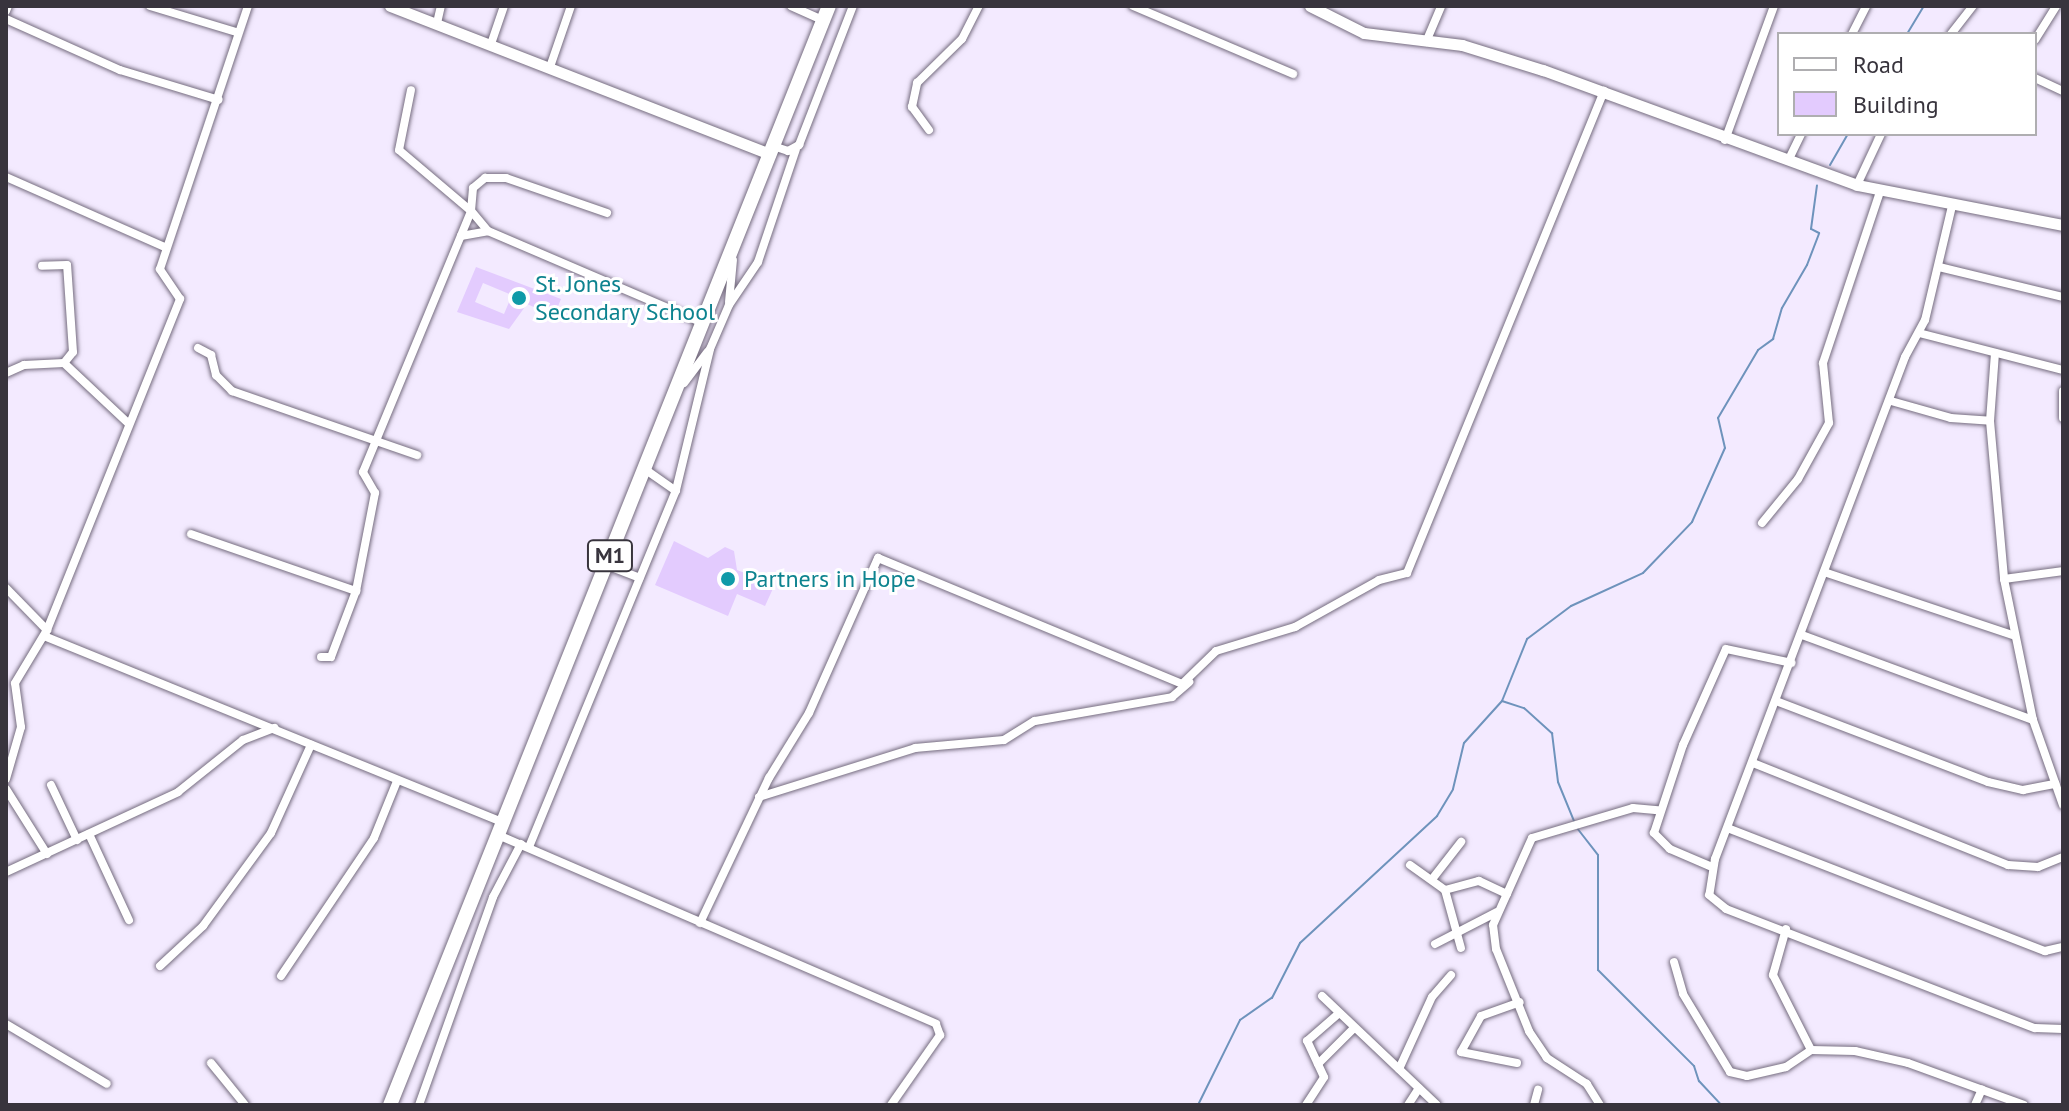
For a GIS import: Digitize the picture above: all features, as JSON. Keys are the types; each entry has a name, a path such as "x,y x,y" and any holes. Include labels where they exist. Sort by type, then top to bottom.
{"highway":[{"name":"M1","path":"390,1105 826,13"}],"street":[{"path":"150,6 236,32"},
{"path":"6,779 21,727 15,683 46,633 180,299 179,288 160,276 165,247 219,100 236,32 248,6"},
{"path":"390,6 771,150 796,149"},
{"path":"437,23 441,6"},
{"path":"491,44 504,6"},
{"path":"550,67 571,6"},
{"path":"791,6 826,13"},
{"path":"419,1105 493,897 525,846 676,491 710,349 729,305 755,271 796,149 853,6"},
{"path":"929,130 917,123 912,107 917,83 962,39 979,6"},
{"path":"1133,6 1293,74"},
{"path":"1310,6 1364,33 1491,53 1604,91 1725,141 1880,192 2063,225"},
{"path":"1426,42 1441,6"},
{"path":"1725,141 1774,6"},
{"path":"1853,32 1866,6"},
{"path":"1953,32 1973,6"},
{"path":"2037,37 2056,6"},
{"path":"6,19 120,70 219,100"},
{"path":"2037,79 2063,91"},
{"path":"411,90 399,150 471,211 488,231 703,323"},
{"path":"759,797 915,748 1004,740 1035,721 1172,697 1216,651 1295,627 1411,567 1604,91"},
{"path":"1788,161 1800,136"},
{"path":"1857,185 1880,136"},
{"path":"6,177 165,247"},
{"path":"321,657 331,657 356,591 375,493 363,472 471,211 473,188 494,177 607,213"},
{"path":"1762,523 1798,479 1829,423 1823,363 1880,192"},
{"path":"1952,206 1939,267 1919,333 1824,572 1730,829 1712,867 1709,895 1718,905 2035,1028 2063,1029"},
{"path":"461,236 488,231"},
{"path":"729,305 738,235"},
{"path":"42,266 67,265 74,347 64,363"},
{"path":"1939,267 2063,297"},
{"path":"1919,333 2063,370"},
{"path":"198,348 211,355 216,375 232,391 417,455"},
{"path":"672,400 710,349"},
{"path":"1995,353 1990,421 2004,579 2033,720 2063,805"},
{"path":"6,373 24,365 64,363 129,424"},
{"path":"2063,391 2063,418"},
{"path":"1891,401 1951,418 1990,421"},
{"path":"644,469 676,491"},
{"path":"191,534 356,591"},
{"path":"700,923 759,797 809,713 878,558 1182,684 1190,681"},
{"path":"606,565 640,578"},
{"path":"2004,579 2063,571"},
{"path":"1824,572 2015,636"},
{"path":"6,588 46,633 397,781 500,828 525,846 941,1029 891,1105"},
{"path":"1802,635 2033,720"},
{"path":"1712,867 1657,839 1658,810 1726,649 1792,663"},
{"path":"1776,701 1988,782 2023,790 2055,784"},
{"path":"6,872 178,792 243,740 277,728"},
{"path":"160,966 203,926 271,833 311,745"},
{"path":"1753,763 2008,865 2038,867 2063,857"},
{"path":"281,976 368,848 397,781"},
{"path":"51,785 77,840"},
{"path":"6,789 47,854"},
{"path":"1600,1105 1587,1084 1547,1058 1493,941 1498,912 1532,838 1633,808 1658,810"},
{"path":"1730,829 2045,951 2063,947"},
{"path":"89,834 129,920"},
{"path":"1433,878 1461,842"},
{"path":"1410,865 1433,878 1445,890 1461,948"},
{"path":"1445,890 1479,881 1507,894"},
{"path":"1435,944 1455,929 1498,912"},
{"path":"1786,929 1773,975 1811,1050"},
{"path":"1674,962 1683,994 1730,1072 1747,1076 1786,1067 1811,1050 1862,1052 2024,1105"},
{"path":"1399,1069 1432,997 1451,975"},
{"path":"1322,996 1337,1015 1437,1105"},
{"path":"1517,1063 1461,1052 1481,1016 1520,1002"},
{"path":"1306,1105 1324,1077 1307,1041 1337,1015"},
{"path":"6,1024 107,1084"},
{"path":"1318,1064 1353,1029"},
{"path":"211,1063 245,1105"},
{"path":"1408,1105 1419,1088"},
{"path":"1975,1105 1982,1089"},
{"path":"1534,1105 1538,1090"}],"building":[{"name":"St. Jones Secondary School","path":"476,267 561,299 554,316 527,304 509,329 457,312","holes":["483,283 512,295 504,314 475,302"]},
{"name":"Partners in Hope","path":"674,541 708,558 725,547 734,551 737,570 775,584 765,606 737,594 728,616 655,585"}],"waterway":[{"path":"1908,32 1924,6"},
{"path":"1830,165 1847,136"},
{"path":"1198,1105 1240,1020 1272,998 1300,943 1437,816 1453,789 1464,743 1502,701 1527,639 1571,606 1643,573 1692,522 1725,448 1718,418 1758,350 1773,339 1782,308 1807,265 1819,233 1811,229 1817,185"},
{"path":"1502,701 1524,708 1552,733 1558,782 1574,821"},
{"path":"1577,828 1598,855 1598,970 1694,1066 1699,1081 1721,1105"}],"place":[{"name":"St. Jones Secondary School","path":"519,298"},
{"name":"Partners in Hope","path":"728,579"}]}
